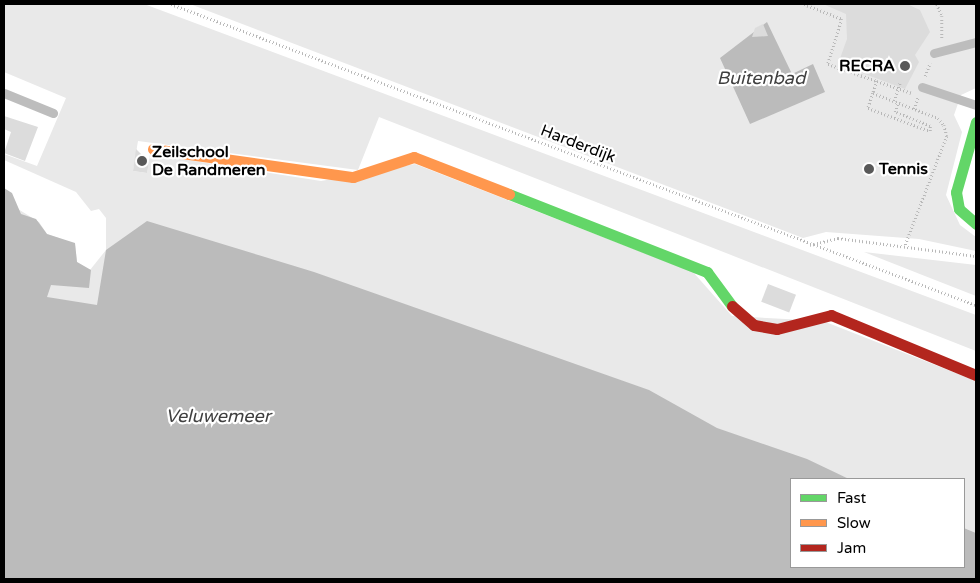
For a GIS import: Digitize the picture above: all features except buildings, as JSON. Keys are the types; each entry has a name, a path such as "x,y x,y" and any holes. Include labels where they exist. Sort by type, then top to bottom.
{"street":[{"path":"976,122 956,192 960,209 976,224"},
{"path":"153,149 353,177 414,157 707,272 732,307 754,325 777,329 831,315 976,375"}],"lane":[{"path":"937,52 976,42"},
{"path":"920,91 976,105"},
{"path":"4,93 53,113"}],"path":[{"name":"Harderdijk","path":"171,4 810,245 976,305"},
{"path":"804,4 842,19 828,64 877,81 868,108 930,131 930,126 895,112 898,103"},
{"path":"937,4 943,22 937,52"},
{"path":"894,102 900,82"},
{"path":"914,109 920,91"},
{"path":"873,93 938,118 947,136 905,246"},
{"path":"810,245 838,238 976,256"}],"shaded area":[{"path":"4,4 144,4 976,315 976,351 379,117 358,170 138,141 133,171 147,173 150,154 321,181 415,164 693,272 732,316 823,321 976,381 976,533 965,528 965,478 847,478 787,453 790,567 4,579 18,209 39,222 47,234 75,244 77,262 90,270 106,250 106,218 99,209 91,211 76,192 4,160 4,154 37,166 66,98 4,72"},
{"path":"190,4 976,4 976,88 961,95 954,115 962,132 946,195 960,225 976,237 976,251 919,239 826,232 803,238"},
{"path":"864,252 976,265 976,296 930,278"}],"water":[{"name":"Buitenbad","path":"767,22 792,74 813,64 825,92 750,124 720,58"},
{"name":"Veluwemeer","path":"4,188 12,193 21,214 36,219 47,234 75,243 77,262 91,270 89,288 51,285 47,297 97,305 106,250 147,221 314,272 649,390 717,428 807,459 847,478 790,478 790,568 965,568 965,528 976,533 976,579 4,579"}],"traffic: fast":[{"path":"976,122 956,192 959,209 976,224"},
{"path":"509,194 707,272 732,306"}],"traffic: slow":[{"path":"153,149 353,177 414,157 509,194"}],"traffic: jam":[{"path":"732,306 754,325 777,329 831,315 976,375"}],"place":[{"name":"RECRA","path":"905,66"},
{"name":"Zeilschool De Randmeren","path":"142,161"},
{"name":"Tennis","path":"869,169"}]}
